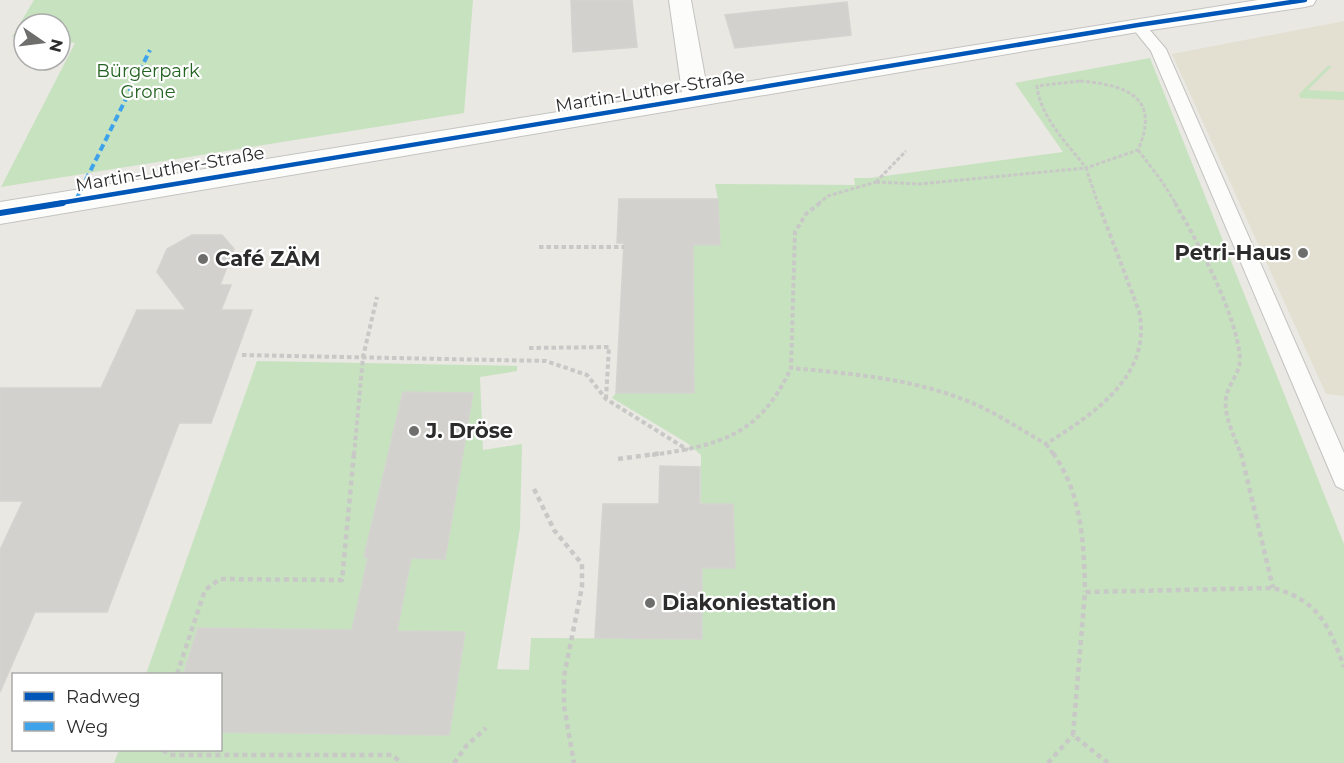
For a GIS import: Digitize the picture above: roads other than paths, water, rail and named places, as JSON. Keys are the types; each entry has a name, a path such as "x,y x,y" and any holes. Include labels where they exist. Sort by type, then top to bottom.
{"street":[{"path":"680,0 696,99"},
{"name":"Martin-Luther-Straße","path":"0,213 1138,25 1305,0"}],"lane":[{"path":"1138,25 1158,49 1344,479"}],"place":[{"name":"Petri-Haus","path":"1303,253"},
{"name":"Café ZÄM","path":"203,259"},
{"name":"J. Dröse","path":"414,431"},
{"name":"Diakoniestation","path":"650,603"}],"park label":[{"name":"Bürgerpark Grone","path":"148,82"}]}
